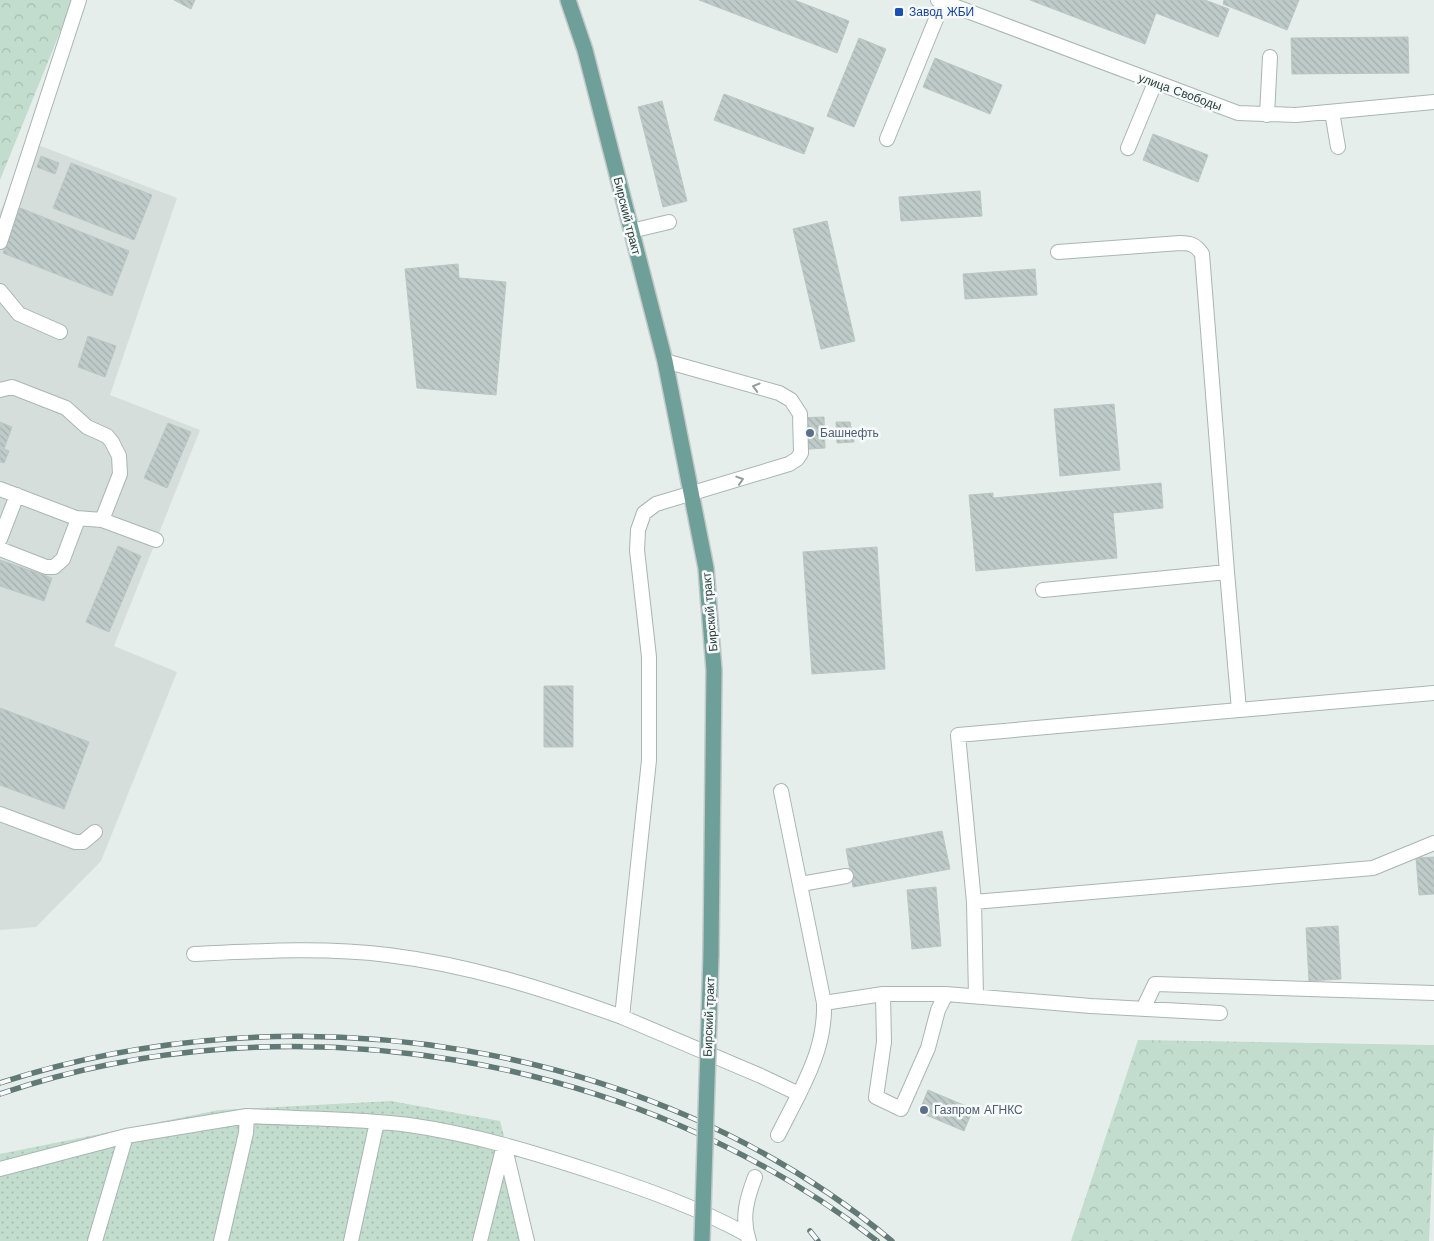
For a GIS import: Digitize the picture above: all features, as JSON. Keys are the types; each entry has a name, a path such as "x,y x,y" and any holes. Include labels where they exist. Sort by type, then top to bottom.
{"main road":[{"name":"Бирский тракт","path":"568,0 585,50 664,361 693,495 706,568 714,670 711,955 702,1241"}],"street":[{"path":"0,242 79,0"},
{"path":"887,139 941,1"},
{"name":"улица Свободы","path":"941,1 1238,113 1267,115 1332,112 1434,102"},
{"path":"1267,115 1270,56"},
{"path":"1128,148 1155,83"},
{"path":"1332,112 1338,147"},
{"path":"631,231 669,222"},
{"path":"1058,252 1180,243 1191,244 1198,248 1202,254 1239,710"},
{"path":"0,291 19,314 60,332"},
{"path":"622,1017 649,751 649,657 637,550 638,530 644,513 656,504 693,495 797,460 801,453 800,414 791,400 779,393 664,361"},
{"path":"0,390 12,387 66,408 87,427 107,436 112,442 119,456 120,474 102,520"},
{"path":"0,489 78,519 102,520 156,540"},
{"path":"0,539 17,495"},
{"path":"0,549 46,567 54,567 63,559 78,519"},
{"path":"1043,590 1227,572"},
{"path":"976,996 974,902 958,735 1434,693"},
{"path":"778,1135 820,1046 825,1024 824,1003 781,791"},
{"path":"0,814 75,842 83,842 95,832"},
{"path":"974,902 1373,868 1434,842"},
{"path":"801,884 846,876"},
{"path":"194,954 324,950 387,955 446,964 495,975 622,1017 799,1094"},
{"path":"1143,1009 1155,984 1434,993"},
{"path":"824,1003 883,994 946,994 1220,1013"},
{"path":"883,994 884,1042 876,1097 901,1109 928,1048 938,1010 946,994"},
{"path":"220,1241 246,1133 247,1116"},
{"path":"0,1169 126,1136 247,1116 377,1122 465,1135 504,1145 641,1188 701,1211 748,1238"},
{"path":"350,1241 377,1122"},
{"path":"96,1241 126,1136"},
{"path":"480,1241 504,1145"},
{"path":"504,1145 527,1241"},
{"path":"748,1238 745,1215 747,1197 755,1177"}],"shaded area":[{"path":"30,142 177,198 110,395 200,430 114,646 177,672 101,861 36,927 0,930 0,212"}],"green space":[{"path":"0,0 73,0 0,180"},
{"path":"1138,1040 1434,1045 1434,1126 1429,1241 1071,1241"},
{"path":"391,1101 500,1121 532,1241 0,1241 0,1154 219,1110"}],"building":[{"path":"174,0 195,0 191,9"},
{"path":"699,0 794,0 849,21 837,53"},
{"path":"1030,0 1205,0 1229,9 1218,37 1156,13 1145,44"},
{"path":"1224,0 1299,0 1287,30 1223,4"},
{"path":"1408,37 1409,73 1292,74 1291,38"},
{"path":"859,38 886,49 854,127 827,116"},
{"path":"935,58 1002,85 990,114 923,87"},
{"path":"724,94 814,128 804,154 714,120"},
{"path":"662,101 687,201 663,207 638,107"},
{"path":"1153,134 1208,155 1198,182 1143,160"},
{"path":"41,156 59,163 55,174 37,167"},
{"path":"71,163 152,195 134,240 53,208"},
{"path":"980,191 982,216 901,221 899,197"},
{"path":"20,208 129,251 112,296 3,253"},
{"path":"827,221 855,341 821,349 793,229"},
{"path":"458,264 459,278 506,282 496,395 417,388 405,269"},
{"path":"1035,269 1037,295 965,299 963,274"},
{"path":"88,336 116,346 105,377 78,367"},
{"path":"1114,404 1120,470 1060,476 1054,409"},
{"path":"824,417 825,448 795,450 794,418"},
{"path":"0,422 12,427 4,449 9,451 4,463 0,462"},
{"path":"836,422 850,422 854,442 837,443"},
{"path":"168,423 191,432 167,488 144,478"},
{"path":"1161,483 1163,508 1113,513 1117,558 976,571 969,495 993,493 993,498"},
{"path":"118,546 141,556 109,632 86,622"},
{"path":"877,547 885,669 812,674 803,552"},
{"path":"0,560 52,578 44,601 0,586"},
{"path":"544,686 573,686 573,747 544,747"},
{"path":"0,708 89,742 64,809 0,785"},
{"path":"942,831 950,869 853,887 846,849"},
{"path":"1434,857 1434,894 1419,895 1416,858"},
{"path":"936,887 941,946 912,949 907,890"},
{"path":"1338,926 1341,979 1309,981 1306,928"},
{"path":"928,1090 973,1109 964,1131 919,1112"}],"railway":[{"path":"0,1083 113,1054 230,1039 349,1038 467,1051 582,1078 693,1118 797,1173 892,1241"},
{"path":"0,1094 110,1064 224,1049 340,1048 456,1060 570,1086 679,1125 782,1177 877,1241"},
{"path":"810,1231 818,1241"}],"place":[{"name":"Завод ЖБИ","path":"899,12"},
{"name":"Башнефть","path":"810,433"},
{"name":"Газпром АГНКС","path":"924,1110"}]}
